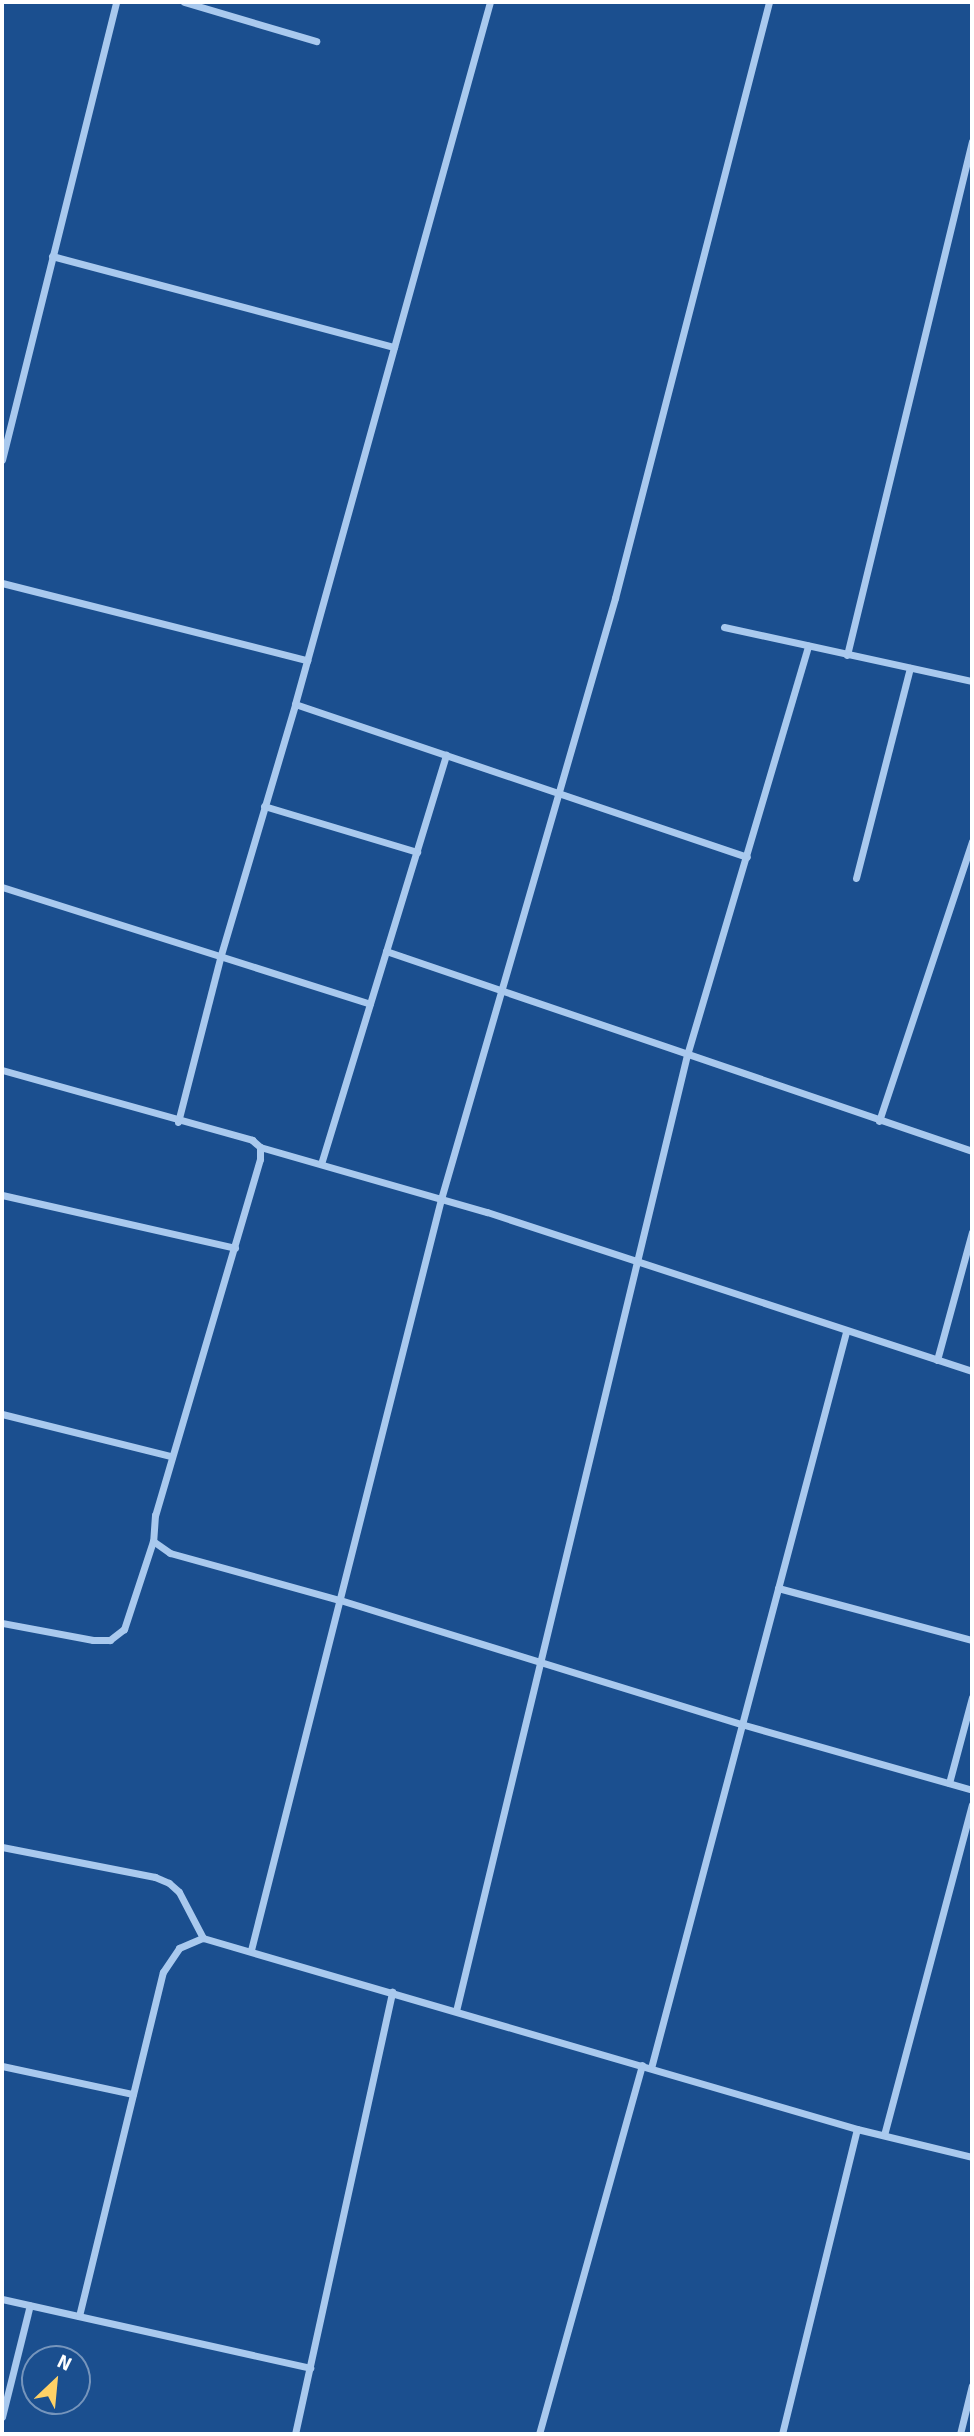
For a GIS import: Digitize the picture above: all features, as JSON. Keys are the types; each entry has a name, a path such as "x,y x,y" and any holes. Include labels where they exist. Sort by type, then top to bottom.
{"street":[{"path":"2,460 116,2"},
{"path":"184,2 316,41"},
{"path":"178,1122 220,958 295,704 490,2"},
{"path":"251,1950 441,1199 615,598 769,2"},
{"path":"847,655 972,141"},
{"path":"52,256 394,347"},
{"path":"2,583 307,660"},
{"path":"724,627 972,681"},
{"path":"456,2011 687,1055 808,646"},
{"path":"856,878 910,668"},
{"path":"295,704 747,857"},
{"path":"321,1164 446,755"},
{"path":"264,806 417,852"},
{"path":"879,1121 972,841"},
{"path":"2,887 370,1004"},
{"path":"386,951 972,1151"},
{"path":"2,1070 178,1122 252,1140 260,1147 441,1199 972,1371"},
{"path":"2,1623 93,1640 110,1640 124,1629 153,1541 155,1515 171,1456 235,1248 260,1158 260,1147"},
{"path":"2,1195 235,1248"},
{"path":"937,1360 972,1232"},
{"path":"651,2068 846,1332"},
{"path":"2,1414 171,1456"},
{"path":"153,1541 170,1553 340,1600 741,1724 972,1790"},
{"path":"778,1588 972,1640"},
{"path":"949,1783 972,1697"},
{"path":"884,2135 972,1804"},
{"path":"2,1847 155,1877 169,1883 179,1892 204,1938"},
{"path":"79,2316 163,1972 179,1948 204,1938 857,2129 972,2157"},
{"path":"295,2434 392,1992"},
{"path":"539,2434 642,2065"},
{"path":"2,2066 132,2094"},
{"path":"782,2434 857,2129"},
{"path":"2,2299 310,2368"},
{"path":"2,2417 30,2305"},
{"path":"960,2434 972,2385"}]}
